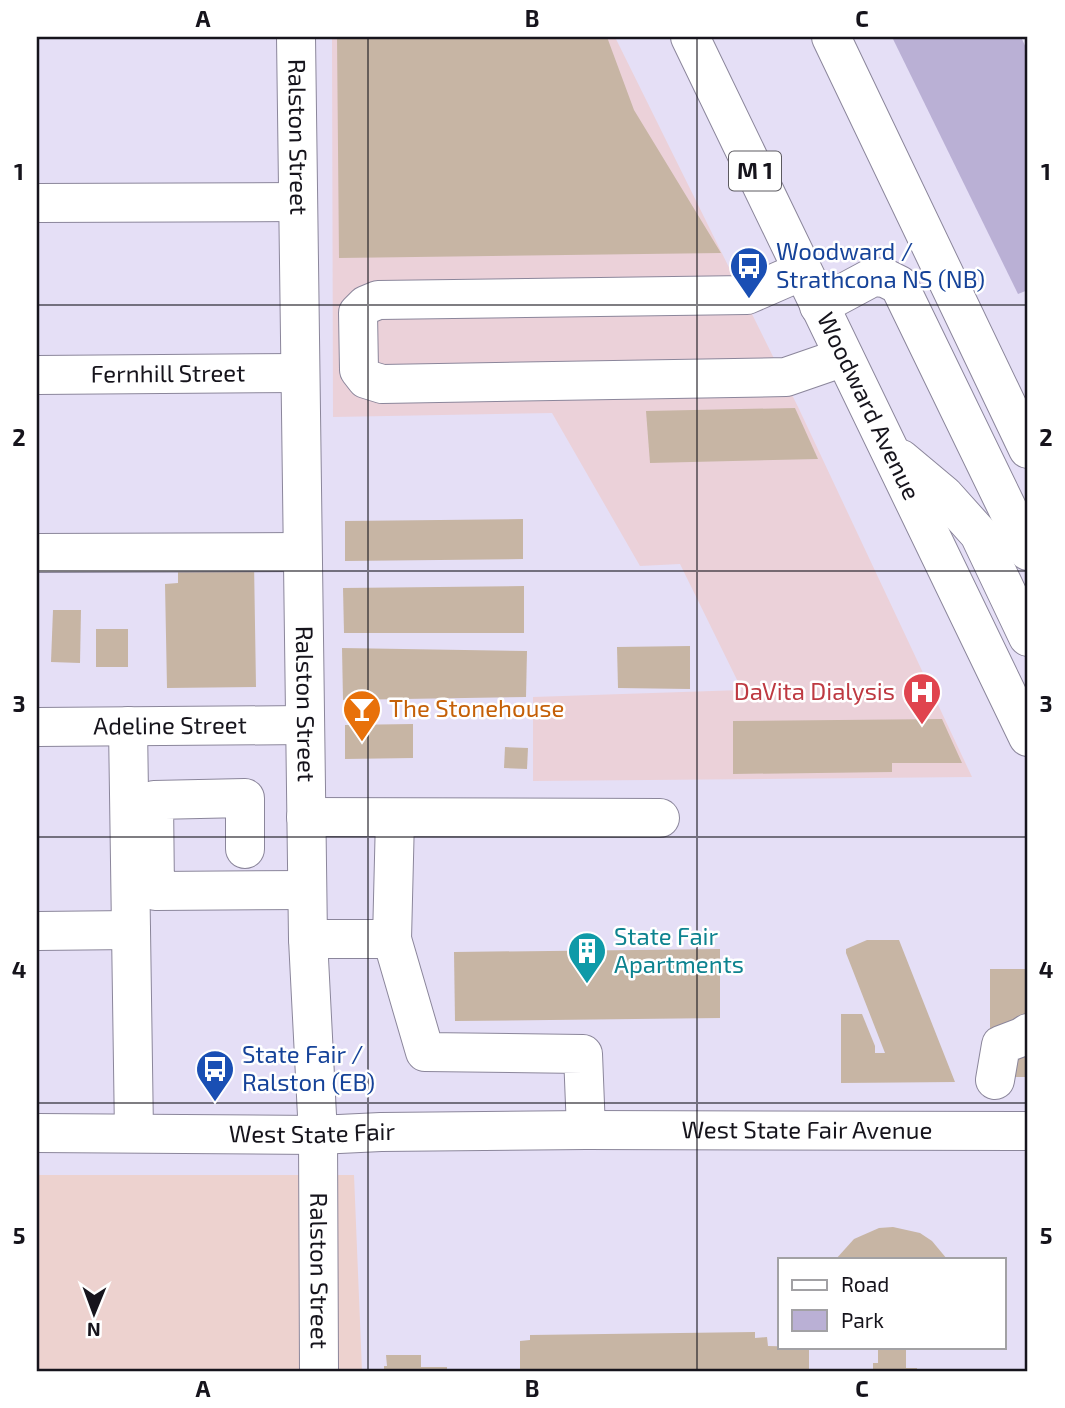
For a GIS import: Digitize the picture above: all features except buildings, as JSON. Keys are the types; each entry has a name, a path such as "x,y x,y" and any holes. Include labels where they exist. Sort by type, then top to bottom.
{"street":[{"name":"Ralston Street","path":"296,37 307,890 318,1135 319,1371"},
{"name":"Woodward Avenue","path":"690,37 1028,737"},
{"path":"831,37 1028,449"},
{"path":"37,203 298,202"},
{"path":"802,271 747,295 378,300 366,305 358,313 359,370 366,379 382,383 780,377 844,357"},
{"path":"820,306 873,277 885,278 898,285 1028,551"},
{"name":"Fernhill Street","path":"37,375 300,373"},
{"path":"892,451 944,495 979,534 1028,636"},
{"path":"37,553 302,552"},
{"name":"Adeline Street","path":"37,727 305,725"},
{"path":"128,726 134,1133"},
{"path":"245,849 245,798 153,800 155,891 307,890"},
{"path":"306,817 660,818"},
{"path":"394,818 392,940 425,1052 583,1054 586,1130"},
{"path":"37,930 131,930"},
{"path":"308,939 392,940"},
{"path":"995,1080 1001,1045 1028,1033"},
{"name":"West State Fair","path":"37,1133 318,1135 586,1130"},
{"name":"West State Fair Avenue","path":"586,1130 1028,1131"}],"shaded area":[{"path":"332,37 615,37 799,409 972,777 533,781 533,697 742,690 680,564 640,566 552,413 333,417"},
{"path":"37,1175 354,1175 362,1371 37,1371"}],"green space":[{"path":"892,37 1021,37 1028,52 1028,290 1018,294"}],"place":[{"name":"Woodward / Strathcona NS (NB)","path":"749,300"},
{"name":"DaVita Dialysis","path":"922,726"},
{"name":"The Stonehouse","path":"362,743"},
{"name":"State Fair Apartments","path":"587,985"},
{"name":"State Fair / Ralston (EB)","path":"215,1103"}]}
